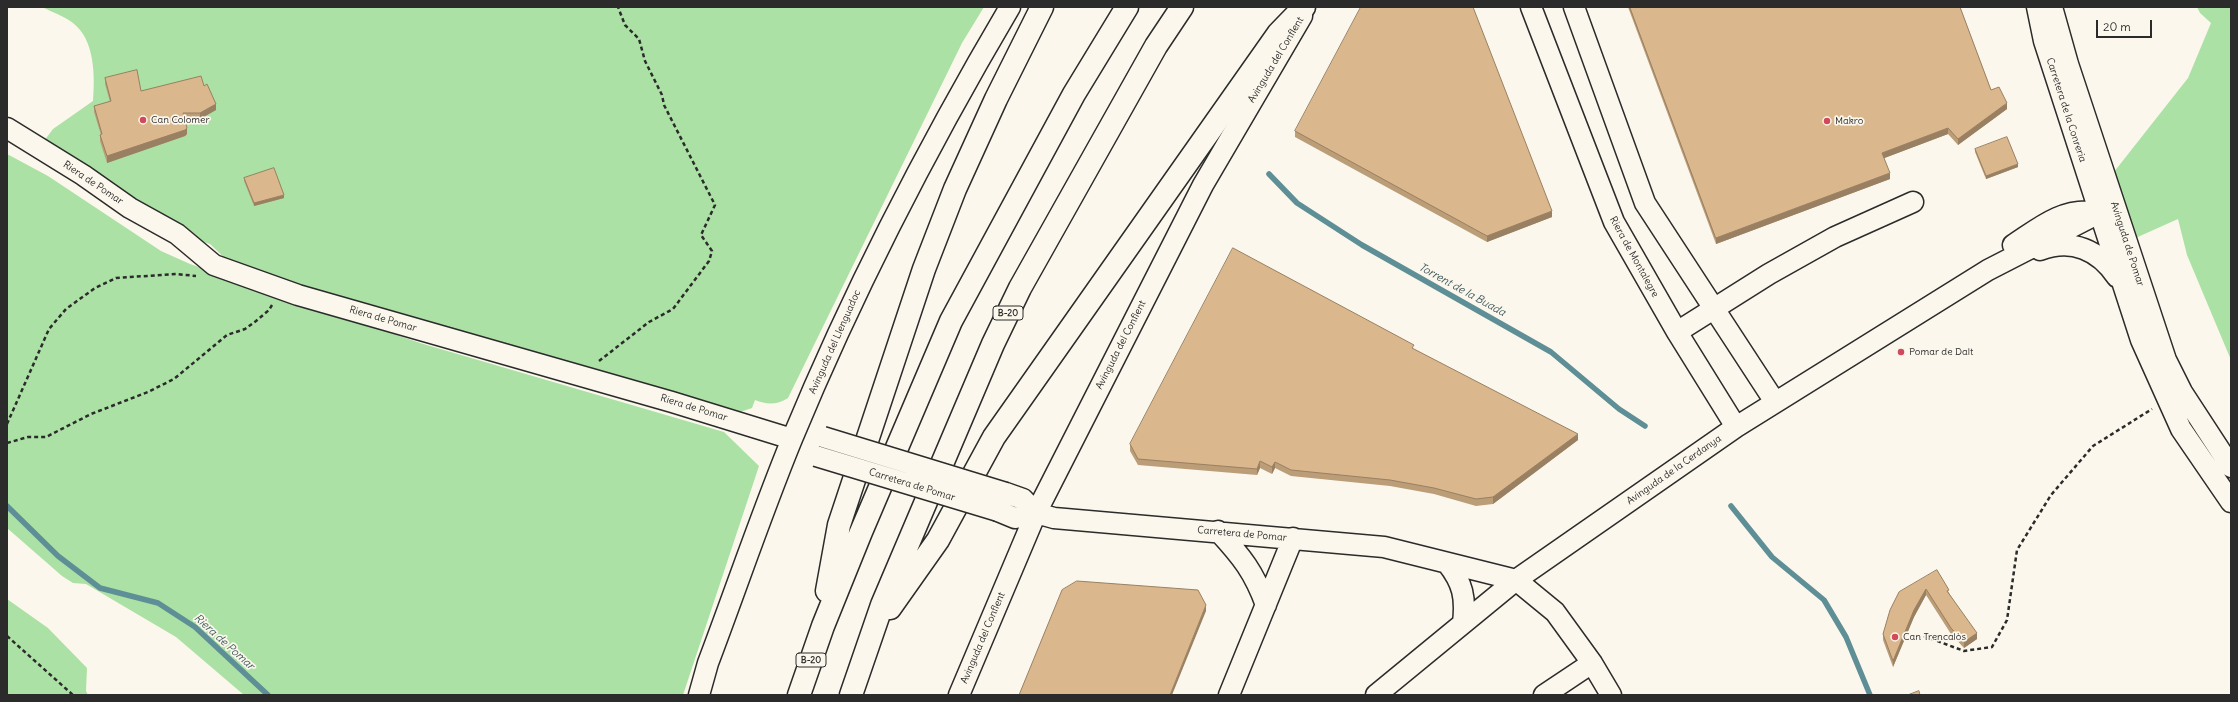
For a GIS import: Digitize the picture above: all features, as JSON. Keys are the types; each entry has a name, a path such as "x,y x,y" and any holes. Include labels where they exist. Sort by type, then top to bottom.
{"highway":[{"path":"823,626 839,525 924,269 955,189 996,99 1042,7"},
{"name":"B-20","path":"799,695 823,626 904,427 951,321 1074,94 1127,7"},
{"name":"B-20","path":"851,695 870,637 936,475 993,344 1020,288 1156,46 1182,7"},
{"path":"870,637 938,540 994,437 1278,34 1304,7"}],"street":[{"name":"Avinguda del Llenguadoc","path":"699,695 708,663 793,438 877,250 974,68 1010,7"},
{"name":"Avinguda del Conflent","path":"959,695 1036,513 1203,184 1308,7"},
{"name":"Riera de Montalegre","path":"1531,7 1614,222 1677,332 1736,427"},
{"path":"1574,7 1645,204 1775,402"},
{"name":"Carretera de la Conreria","path":"2037,7 2044,41 2099,213"},
{"name":"Avinguda de Pomar","path":"2052,7 2068,64 2166,360 2182,392 2229,459"},
{"path":"2068,64 2069,94 2101,195 2099,213 2110,219 2139,299 2156,333"},
{"name":"Riera de Pomar","path":"7,128 83,175 130,208 177,234 214,265 284,290 793,438"},
{"path":"2054,217 2077,194 2087,175"},
{"path":"1677,332 1713,308 1835,237 1913,202"},
{"name":"Avinguda de la Cerdanya","path":"1988,270 2012,245 2054,217 2080,210 2099,213"},
{"name":"Avinguda de Pomar","path":"2099,213 2141,340 2167,399 2181,429 2231,502"},
{"name":"Avinguda de la Cerdanya","path":"1376,695 1516,580 1736,427 1988,270 2099,213"},
{"path":"1988,270 2058,245 2079,246 2100,258 2125,288"},
{"path":"2167,399 2203,444 2229,459 2227,480 2231,485"},
{"name":"Carretera de Pomar","path":"793,438 824,437 1006,493 1023,499 1036,513"},
{"name":"Carretera de Pomar","path":"793,438 816,456 998,511 1015,518 1036,513 1054,518 1384,546 1516,580 1555,612 1592,663 1611,695"},
{"path":"1218,531 1243,557 1258,582 1266,605"},
{"path":"1229,695 1293,538"},
{"path":"1448,563 1462,585 1465,602 1463,623"},
{"path":"1544,695 1568,688 1592,663"}],"path":[{"path":"592,379 599,361 649,322 673,309 709,261 712,251 700,235 715,205 664,105 662,96 644,62 639,39 625,25 618,7"},
{"path":"7,424 48,329 66,309 95,288 116,278 176,274 198,276"},
{"path":"7,443 28,437 46,437 91,414 148,392 174,379 227,335 245,329 256,321 269,310 276,296 284,290"},
{"path":"1924,636 1964,651 1992,647 2007,620 2017,550 2051,495 2093,446 2167,399"},
{"path":"7,636 73,695"}],"green space":[{"path":"42,7 984,7 962,43 788,398 772,404 755,400 752,408 740,412 433,327 231,264 210,244 189,237 44,141 53,129 93,101 94,81 90,49 80,30 73,23 62,16"},
{"path":"2197,7 2231,7 2231,360 2187,255 2178,219 2131,240 2110,177 2188,78 2211,23 2200,13"},
{"path":"7,154 48,176 161,251 190,264 420,343 724,432 759,466 683,695 244,695 176,637 86,584 73,583 62,576 7,528"},
{"path":"7,599 48,628 87,668 86,691 88,695 7,695"}],"building":[{"path":"1361,7 1473,7 1552,211 1487,236 1295,131"},
{"name":"Makro","path":"1630,7 1960,7 1991,90 1999,87 2007,103 1958,139 1948,128 1882,153 1890,173 1716,238"},
{"name":"Can Colomer","path":"137,70 141,91 201,76 204,86 207,84 216,104 200,113 183,113 187,128 185,130 107,156 100,135 102,134 94,106 111,101 105,78"},
{"path":"2007,137 2018,164 1986,176 1975,149"},
{"path":"274,168 284,195 254,203 244,178"},
{"path":"1233,248 1414,345 1412,348 1578,434 1493,497 1476,499 1434,488 1390,480 1291,470 1275,462 1272,467 1260,461 1257,469 1138,459 1130,444"},
{"name":"Can Trencalòs","path":"1937,570 1949,590 1947,591 1977,633 1964,642 1951,628 1926,589 1914,610 1893,661 1883,634 1890,610 1899,592"},
{"path":"1077,581 1198,590 1206,605 1170,695 1019,695 1062,590"},
{"path":"1919,691 1920,695 1908,695"}],"waterway":[{"name":"Torrent de la Buada","path":"1269,174 1297,203 1362,245 1551,352 1619,409 1645,426"},
{"name":"Riera de Pomar","path":"7,506 58,556 100,588 158,603 195,627 268,695"},
{"name":"Torrent de la Buada","path":"1731,506 1772,557 1824,600 1846,637 1870,695"}],"place":[{"name":"Can Colomer","path":"143,120"},
{"name":"Makro","path":"1827,121"},
{"name":"Pomar de Dalt","path":"1901,352"},
{"name":"Can Trencalòs","path":"1895,637"}]}
